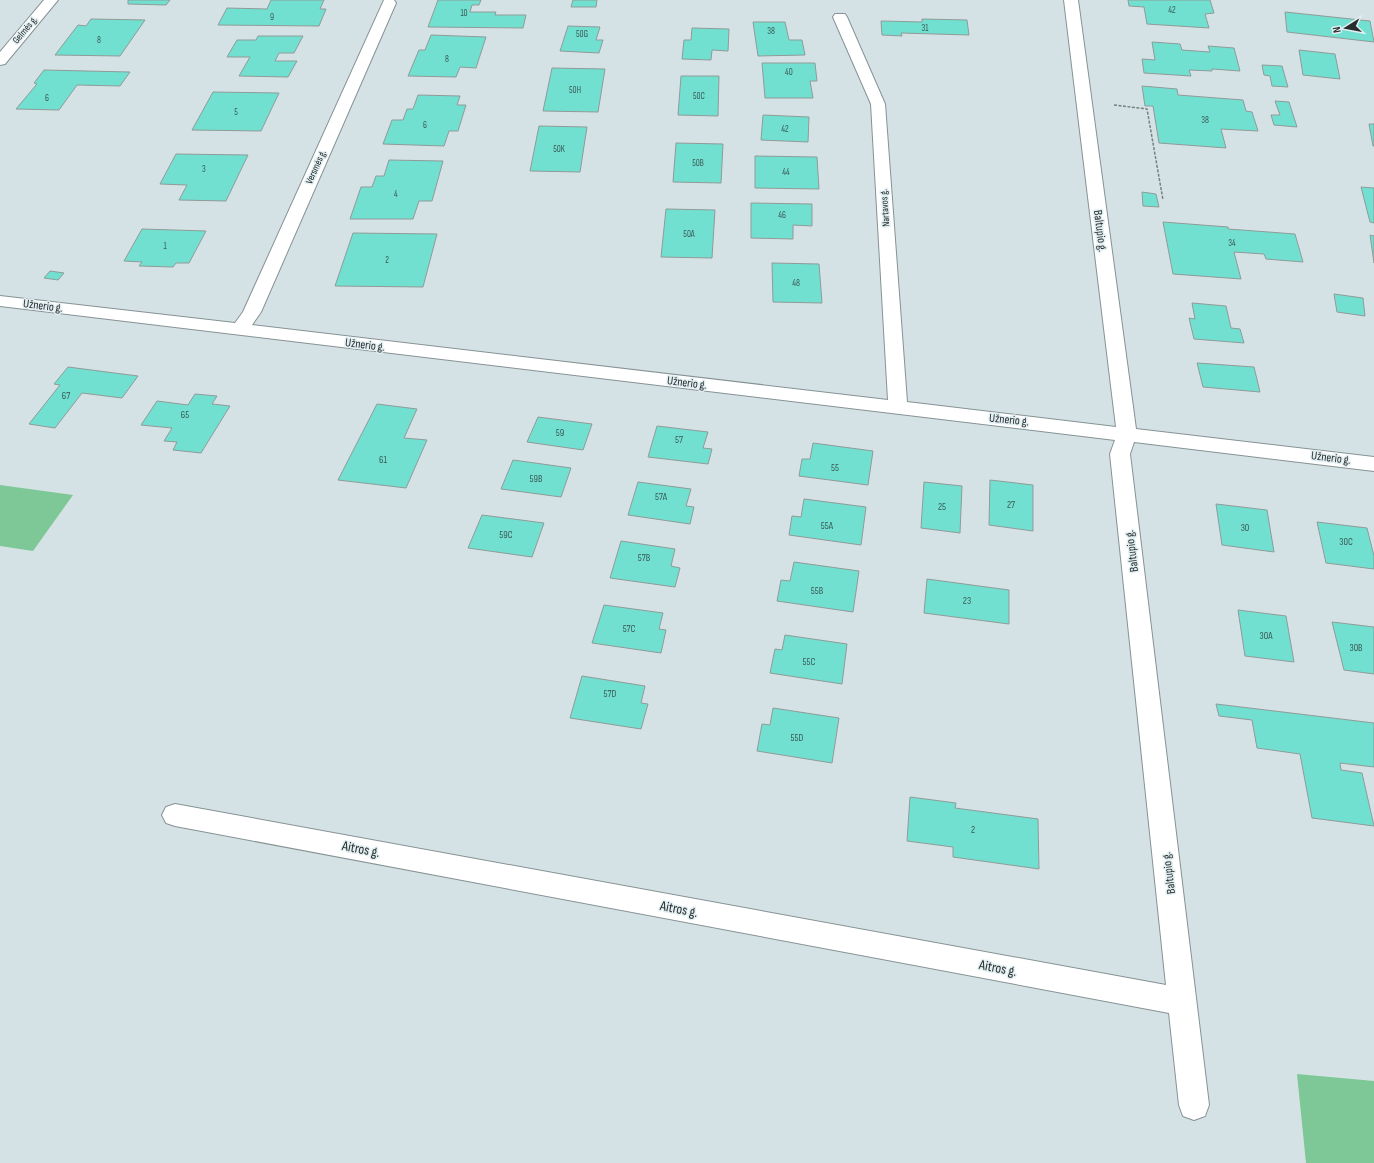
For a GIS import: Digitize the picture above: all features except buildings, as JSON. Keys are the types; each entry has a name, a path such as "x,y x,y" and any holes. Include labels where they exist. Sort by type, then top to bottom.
{"street":[{"name":"Gelmės g.","path":"0,61 51,0"},
{"name":"Baltupio g.","path":"1071,0 1127,433 1120,454 1194,1105"},
{"name":"Versmės g.","path":"240,330 252,312 389,3"},
{"name":"Nartavos g.","path":"840,17 878,104 898,408"},
{"name":"Užnerio g.","path":"0,301 898,408 1127,433 1374,464"},
{"name":"Aitros g.","path":"175,814 1183,1002"}],"path":[{"path":"1084,103 1147,109 1163,200"}],"green space":[{"path":"0,485 73,495 33,551 0,546"},
{"path":"1297,1074 1374,1081 1374,1163 1306,1163"}]}
